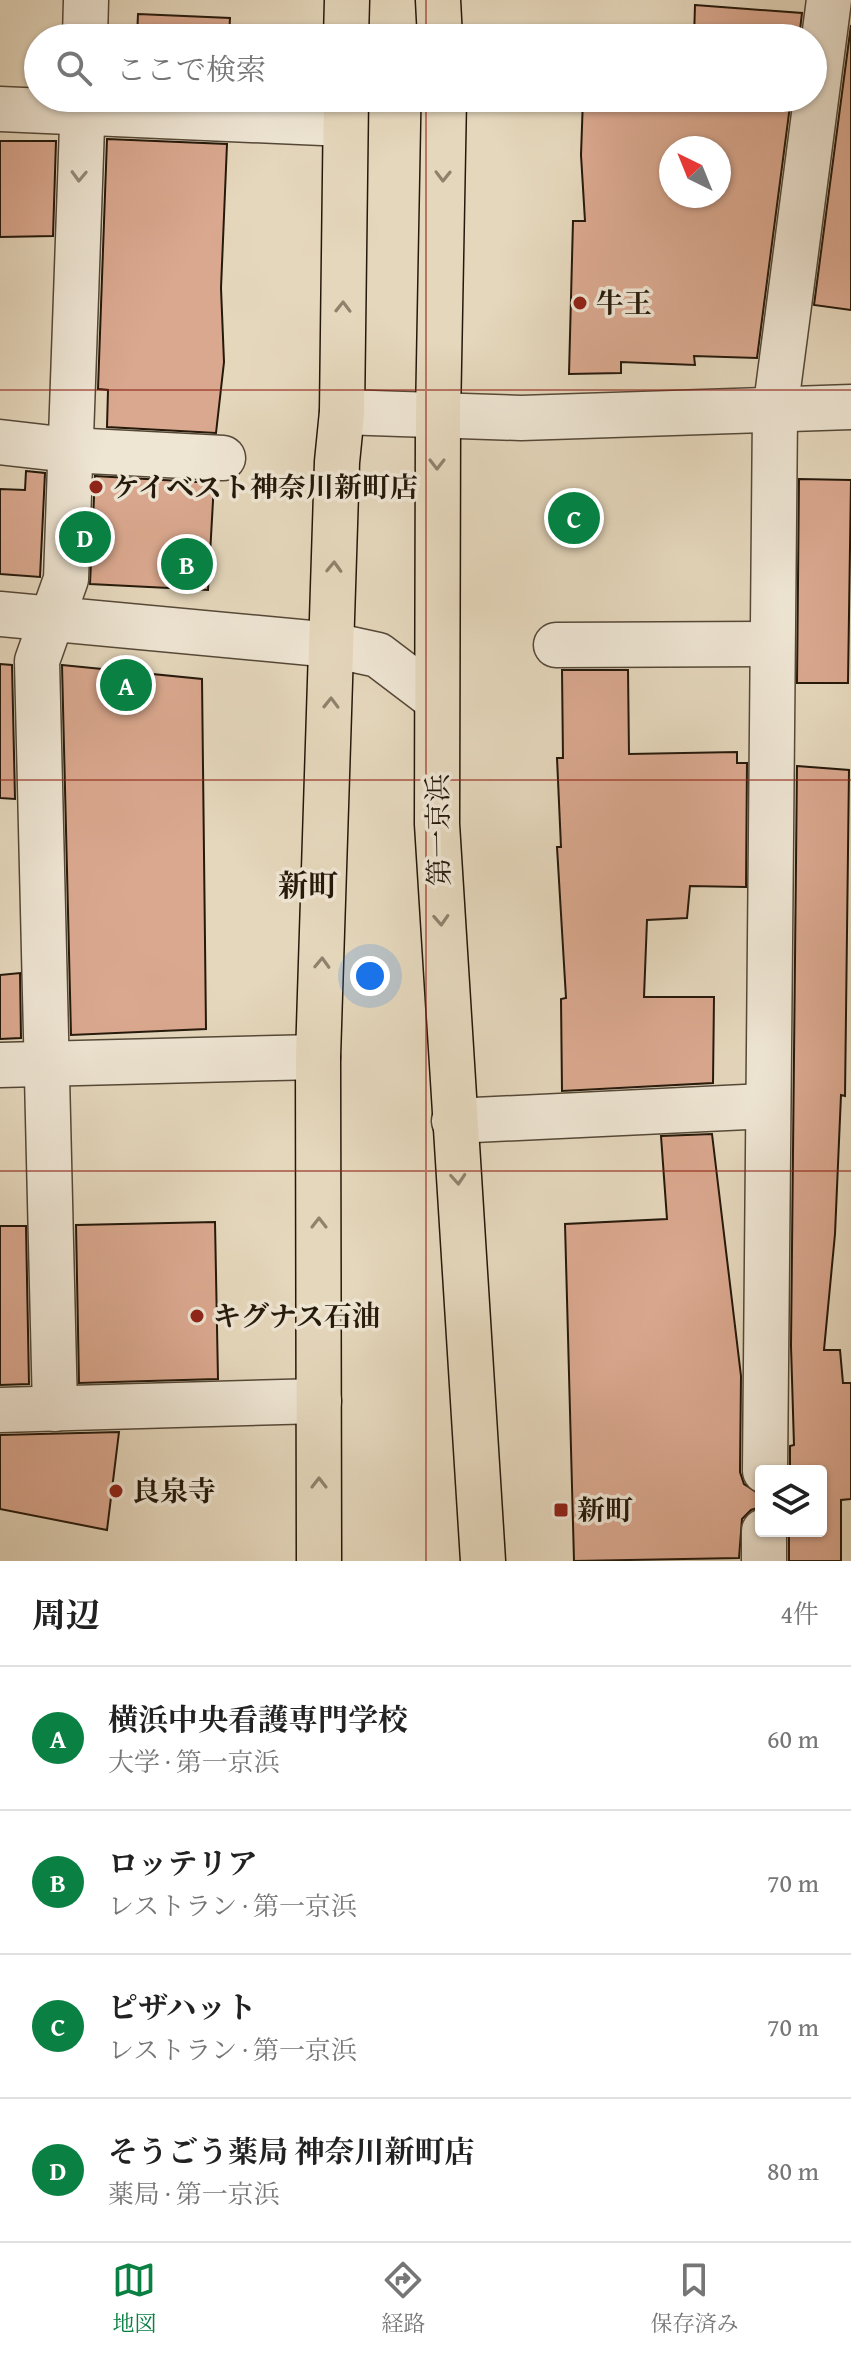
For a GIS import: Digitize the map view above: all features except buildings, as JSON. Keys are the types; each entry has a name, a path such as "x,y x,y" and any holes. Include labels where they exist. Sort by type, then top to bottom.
{"highway":[{"path":"346,24 347,0"},
{"path":"438,0 439,24"},
{"path":"319,1561 318,1057 342,412 345,112"},
{"name":"第一京浜","path":"444,112 438,417 438,852 483,1561"}],"street":[{"path":"85,24 86,0"},
{"path":"826,24 829,0"},
{"path":"0,109 24,108"},
{"path":"55,1409 37,661 66,579 82,112"},
{"path":"765,1465 775,412 814,112"},
{"path":"342,412 438,417 775,412 851,407"},
{"path":"0,442 69,450 223,458"},
{"path":"0,614 332,645 378,655 436,699"},
{"path":"556,645 772,644"},
{"path":"0,1065 318,1057"},
{"path":"454,1121 767,1106"},
{"path":"0,1410 319,1401"},
{"path":"764,1537 764,1561"}],"place":[{"name":"牛王","path":"580,303"},
{"name":"ケイベスト神奈川新町店","path":"96,487"},
{"name":"ピザハット","path":"574,518"},
{"name":"そうごう薬局 神奈川新町店","path":"85,537"},
{"name":"ロッテリア","path":"187,564"},
{"name":"横浜中央看護専門学校","path":"126,685"},
{"name":"キグナス石油","path":"197,1316"},
{"name":"良泉寺","path":"116,1491"},
{"name":"新町","path":"561,1510"}],"district":[{"name":"新町","path":"308,886"}]}
